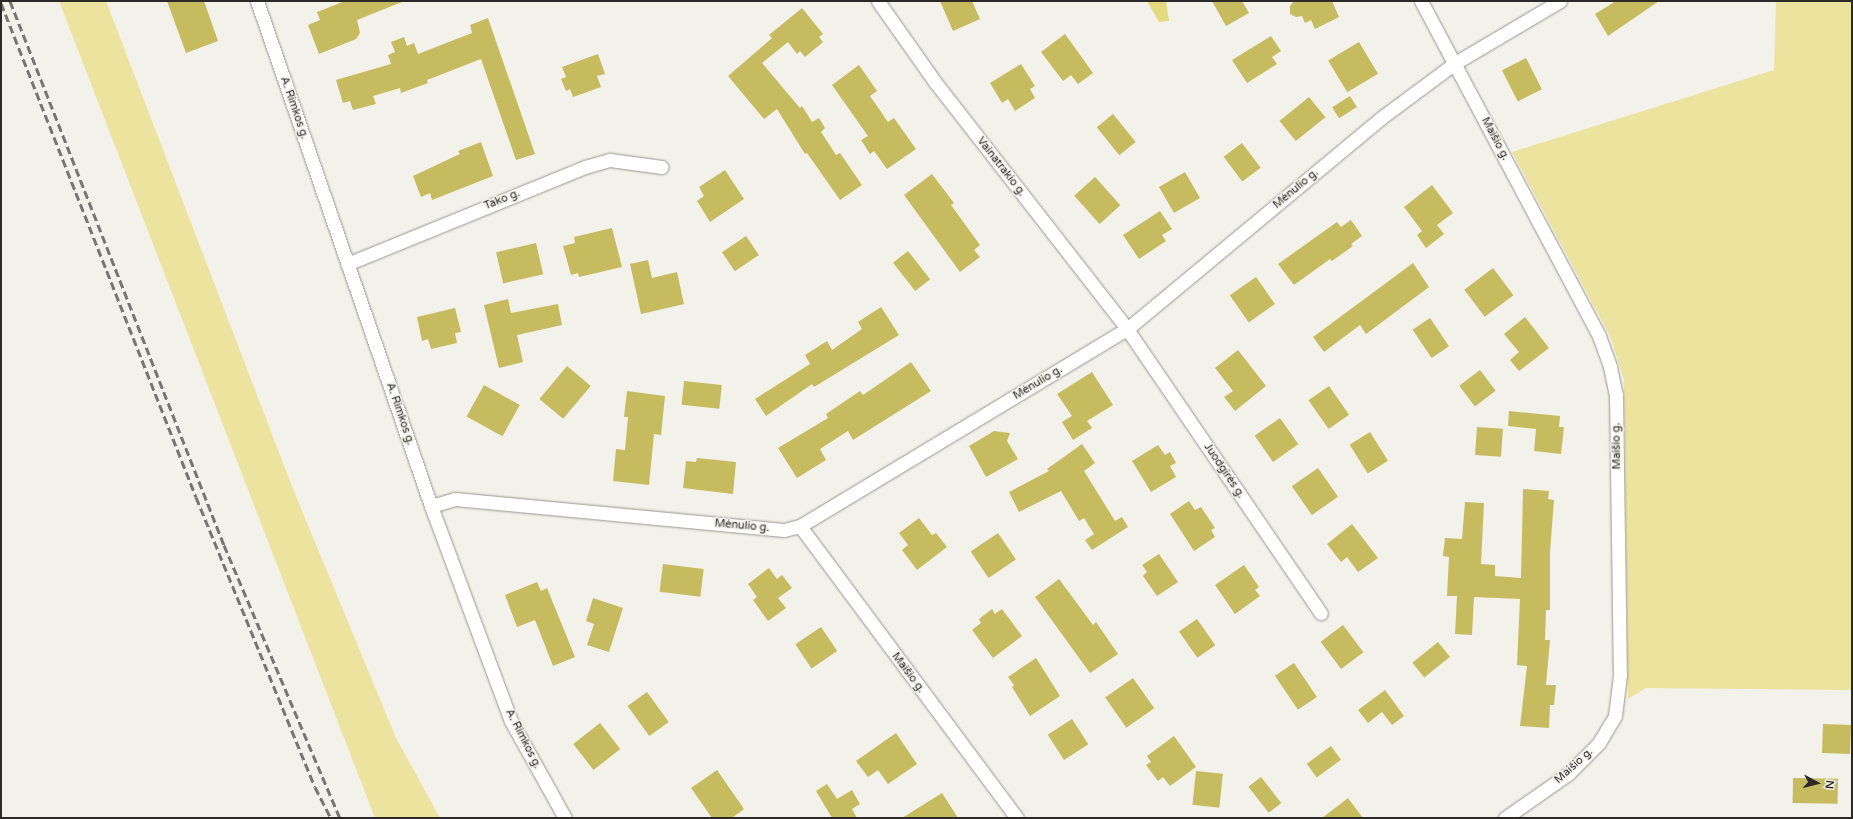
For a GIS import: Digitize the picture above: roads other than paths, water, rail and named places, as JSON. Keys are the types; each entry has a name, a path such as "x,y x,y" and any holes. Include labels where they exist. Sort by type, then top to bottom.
{"street":[{"name":"A. Rimkos g.","path":"257,1 432,506 511,721 565,818"},
{"name":"Vainatrakio g.","path":"878,1 935,82 1127,329"},
{"name":"Maišio g.","path":"1421,1 1599,336 1610,367 1616,395 1620,675 1615,716 1599,743 1568,774 1505,818"},
{"name":"Mėnulio g.","path":"432,506 455,499 784,530 800,526 1127,329 1381,118 1454,63 1560,1"},
{"name":"Tako g.","path":"347,264 585,167 610,160 662,167"},
{"name":"Juodgirės g.","path":"1127,329 1321,613"},
{"name":"Maišio g.","path":"800,526 1017,818"}],"railway":[{"path":"10,1 224,545 340,818"},
{"path":"1,3 196,497 315,787 331,818"}]}
